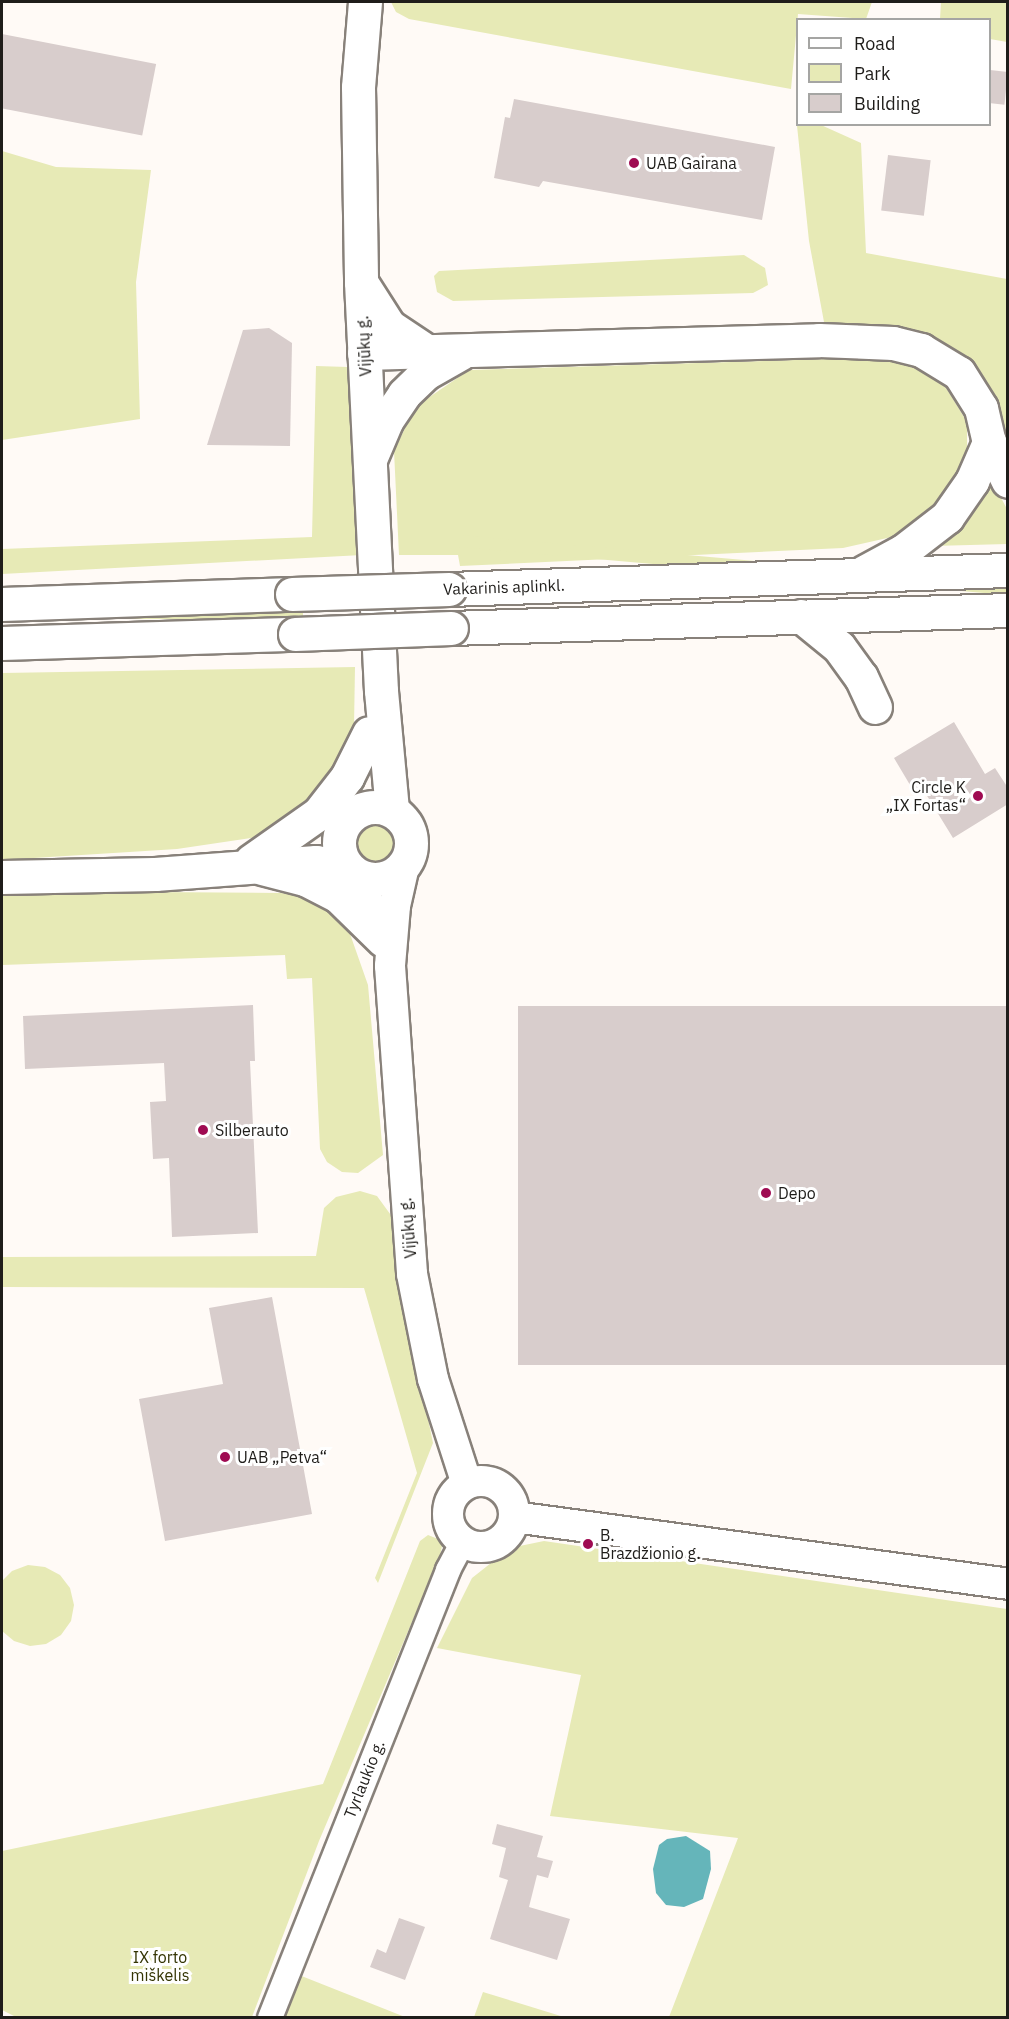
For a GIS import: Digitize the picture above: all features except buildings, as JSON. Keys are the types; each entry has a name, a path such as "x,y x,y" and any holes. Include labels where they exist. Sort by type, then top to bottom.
{"main road":[{"name":"Vijūkų g.","path":"365,2 358,97 361,282 381,691 392,810"},
{"path":"361,282 389,326 446,353"},
{"path":"364,353 446,353 819,340 893,343 921,350 959,374 981,408 989,442 1008,481"},
{"path":"370,457 386,421 404,394 446,353"},
{"path":"859,575 903,551 947,517 972,482 989,442"},
{"name":"Vakarinis aplinkl.","path":"2,604 1008,570"},
{"path":"2,643 1008,610"},
{"path":"801,616 839,646 861,677 875,707"},
{"name":"Vijūkų g.","path":"346,821 364,783 369,733 381,691"},
{"path":"246,865 319,813 347,777 369,733"},
{"path":"2,877 155,874 246,865 316,862 382,879 404,866 412,842 402,818 392,810 370,806 314,841 246,865"},
{"path":"346,821 339,847 353,872"}],"street":[{"path":"246,865 304,881 337,897 387,954"},
{"name":"Vijūkų g.","path":"404,866 387,954 412,1274 433,1379 467,1484"},
{"name":"Vijūkų g.","path":"353,872 387,954"},
{"path":"490,1482 509,1495 514,1517 511,1528 495,1544 473,1546 463,1542 455,1535 448,1516 456,1492 467,1484 490,1482"},
{"path":"514,1517 1008,1584"},
{"name":"Tyrlaukio g.","path":"270,2018 448,1570 463,1542"}],"green space":[{"path":"391,2 872,2 866,18 798,14 791,89 409,19 396,12"},
{"path":"941,2 1007,2 1007,42 991,39 991,18 940,18"},
{"path":"797,126 823,126 861,143 866,253 1007,279 1007,448 995,399 971,361 944,343 913,333 824,322 809,241"},
{"path":"2,151 56,167 151,170 136,282 140,419 2,440"},
{"path":"744,255 765,268 768,285 753,293 453,301 437,292 434,276 439,271"},
{"path":"863,358 898,361 931,375 945,386 967,422 967,474 938,512 905,534 843,548 460,566 458,555 399,555 394,451 415,407 469,370"},
{"path":"316,366 348,367 362,555 2,574 2,549 312,537"},
{"path":"983,480 992,481 1007,509 1007,544 933,546 966,519"},
{"path":"456,535 1008,583 1007,595 455,547"},
{"path":"2,608 303,608 303,619 2,619"},
{"path":"355,667 354,726 343,762 323,794 257,837 177,849 2,860 2,673"},
{"path":"375,822 390,828 396,843 390,858 375,864 360,858 354,843 360,828"},
{"path":"2,891 280,893 310,895 333,907 349,931 368,985 383,1155 358,1173 342,1172 327,1162 320,1149 312,978 287,979 285,955 2,965"},
{"path":"360,1191 377,1196 393,1218 400,1282 433,1443 378,1583 375,1578 417,1473 364,1288 2,1287 2,1257 316,1256 324,1208 336,1197"},
{"name":"IX forto miškelis","path":"428,1535 443,1541 440,1556 319,1841 252,2017 18,2018 2,2010 2,1851 323,1784 420,1541"},
{"path":"544,1541 1007,1609 1007,2017 669,2017 738,1838 550,1816 581,1675 437,1648 472,1578 510,1548"},
{"path":"28,1565 45,1567 60,1575 70,1588 74,1605 71,1621 61,1635 46,1644 30,1646 14,1641 2,1631 2,1581 12,1571"},
{"path":"299,1975 405,2017 283,2018"},
{"path":"483,1992 564,2017 474,2017"}],"water":[{"path":"686,1836 710,1851 711,1869 703,1899 684,1907 666,1905 656,1893 653,1869 659,1845 667,1839"}],"place":[{"name":"UAB Gairana","path":"634,163"},
{"name":"Circle K „IX Fortas“","path":"978,796"},
{"name":"Silberauto","path":"203,1130"},
{"name":"Depo","path":"766,1193"},
{"name":"UAB „Petva“","path":"225,1457"},
{"name":"B. Brazdžionio g.","path":"588,1544"}]}
